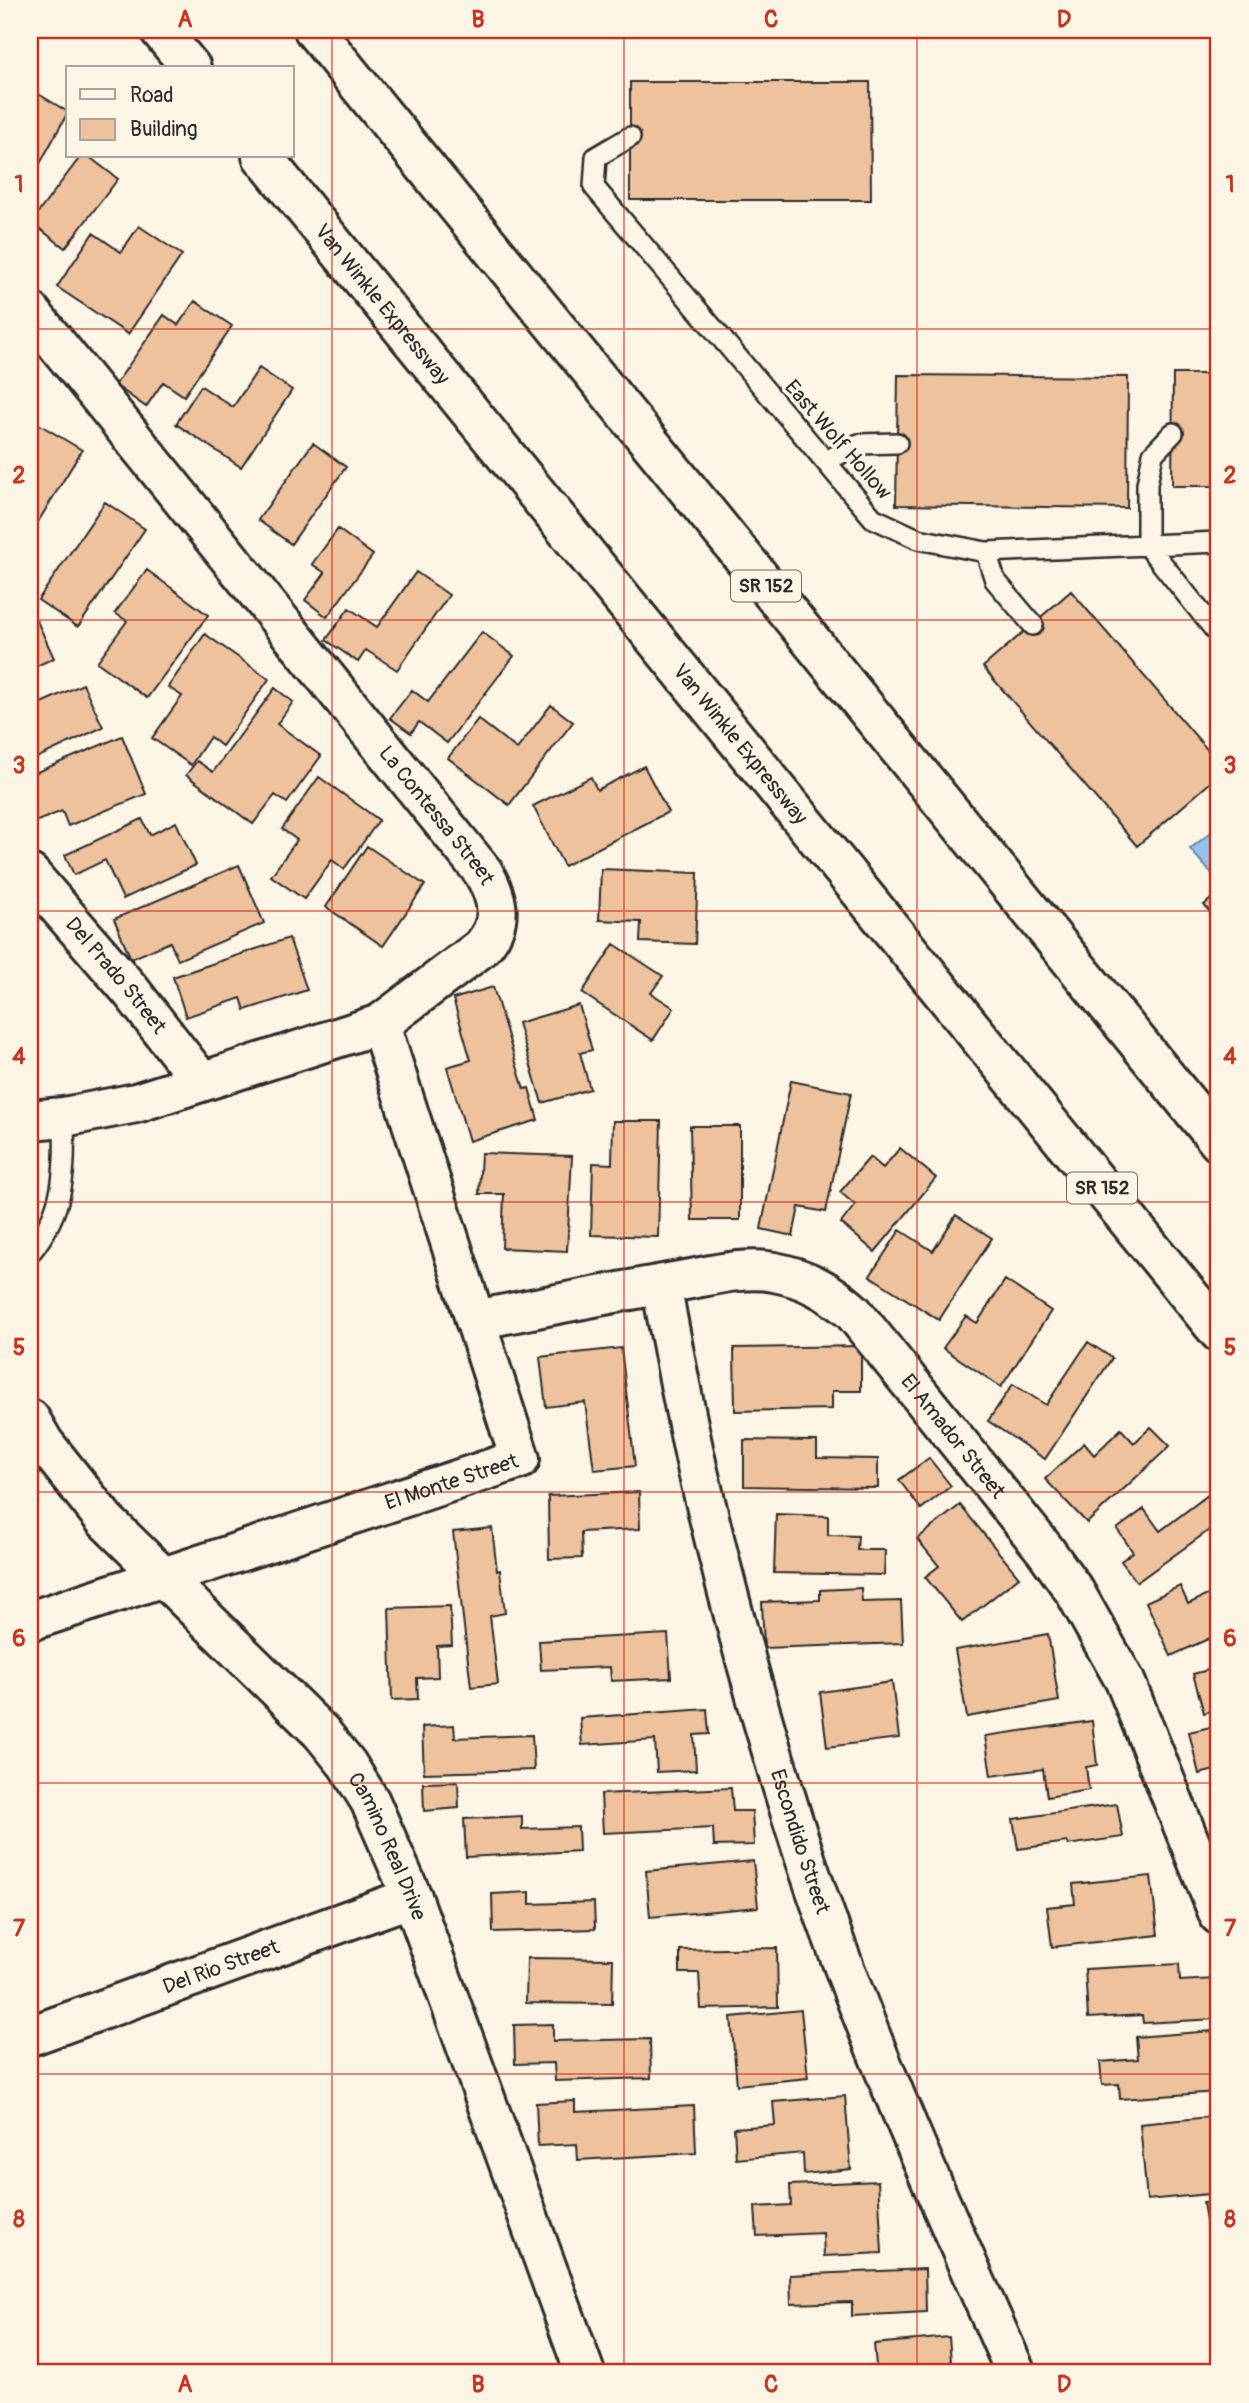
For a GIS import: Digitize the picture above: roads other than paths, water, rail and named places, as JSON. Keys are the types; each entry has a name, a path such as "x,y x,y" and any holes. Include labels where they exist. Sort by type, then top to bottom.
{"street":[{"path":"160,30 189,66"},
{"name":"SR 152","path":"314,30 1219,1142"},
{"name":"Van Winkle Expressway","path":"263,158 1219,1332"},
{"name":"La Contessa Street","path":"30,311 483,872 495,897 496,911 490,937 481,948 380,1024 200,1080 136,1103 47,1119"},
{"name":"Del Prado Street","path":"30,874 131,991 200,1080"},
{"name":"El Monte Street","path":"30,1621 520,1459 380,1024"},
{"name":"El Amador Street","path":"475,1320 724,1273 771,1271 815,1284 835,1296 853,1312 1045,1550 1075,1592 1125,1681 1219,1915"},
{"name":"Escondido Street","path":"661,1284 698,1469 730,1599 765,1728 805,1856 867,2027 937,2196 1016,2373"},
{"name":"Camino Real Drive","path":"30,1419 44,1443 105,1520 321,1732 347,1764 370,1801 412,1897 585,2373"},
{"name":"Del Rio Street","path":"30,2036 412,1897"}],"lane":[{"name":"East Wolf Hollow","path":"630,137 596,158 594,187 873,518 918,539 986,552 1219,542"},
{"path":"1173,433 1153,454 1147,484 1147,545 1219,635"},
{"path":"826,461 859,444 897,443"},
{"path":"986,552 995,580 1033,625"},
{"path":"30,1254 48,1226 59,1199 65,1171 47,1119"}],"water":[{"path":"1219,826 1219,866 1211,873 1190,849"}]}
